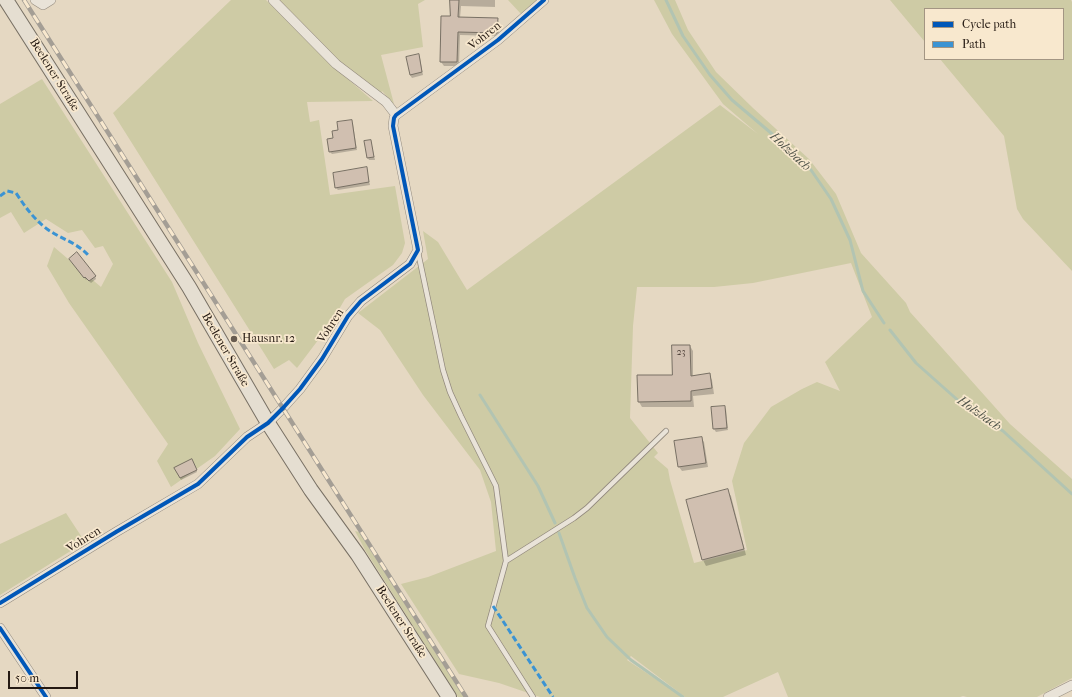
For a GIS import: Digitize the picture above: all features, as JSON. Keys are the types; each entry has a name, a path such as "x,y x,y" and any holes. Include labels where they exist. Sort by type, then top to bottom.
{"main road":[{"name":"Beelener Straße","path":"6,0 189,288 268,423 311,490 358,555 450,697"}],"street":[{"path":"35,0 43,5 51,0"},
{"path":"273,0 336,64 386,102 396,115 392,126 418,250"},
{"name":"Vohren","path":"396,115 498,40 544,0"},
{"name":"Vohren","path":"0,603 198,484 247,437 268,423 300,389 322,358 348,316 361,301 410,264 418,250"},
{"path":"0,628 46,697"},
{"path":"1048,697 1072,685"}],"lane":[{"path":"418,250 443,370 450,392 496,486 506,561 488,626 532,697"},
{"path":"410,264 416,266 422,271"},
{"path":"506,561 574,518 587,508 666,430"}],"shaded area":[{"path":"231,0 266,0 333,66 373,101 307,102 310,122 319,120 330,195 395,186 405,243 402,253 393,265 345,299 331,323 297,368 289,360 274,369 113,113"},
{"path":"278,0 425,0 418,4 423,47 381,55 394,104 382,91 380,95 340,64"},
{"path":"508,0 538,0 522,15"},
{"path":"654,0 675,0 688,30 716,72 809,159 836,194 861,253 906,303 910,312 1010,424 1072,479 1072,678 1037,697 788,697 778,672 723,697 685,697 631,656 627,660 683,697 540,697 499,683 459,674 401,584 428,577 496,551 491,502 480,470 423,395 380,330 358,313 428,259 423,231 438,242 467,290 720,105 758,134 723,104 672,34","holes":["851,263 872,317 825,362 840,391 817,382 802,389 771,407 744,443 732,481 747,550 694,563 668,469 654,457 658,453 630,418 633,326 637,287 714,287 753,283"]},
{"path":"890,0 1071,0 1072,271 1023,219 1017,209 1004,136 941,60 1064,60 1064,8 924,8 924,41"},
{"path":"42,79 172,282 198,343 240,429 215,456 171,487 157,461 168,444 69,303 47,266 54,247 101,287 113,264 103,246 95,248 82,230 68,233 46,219 24,233 11,212 0,218 0,104"},
{"path":"66,513 85,542 0,595 0,544"},
{"path":"355,531 359,532 464,697 458,697 365,550"}],"building":[{"path":"450,0 459,0 458,17 498,18 497,33 458,32 457,62 440,62 441,16 450,16"},
{"path":"419,54 422,72 410,75 406,57"},
{"path":"352,120 356,148 329,152 327,139 333,138 332,131 338,130 337,122"},
{"path":"371,140 374,157 367,158 364,141"},
{"path":"367,167 369,182 335,188 333,173"},
{"path":"77,252 96,276 89,281 85,277 84,278 69,259"},
{"path":"672,345 690,345 691,376 710,373 712,388 691,391 691,401 638,402 637,375 672,375"},
{"path":"725,406 727,428 713,429 711,407"},
{"path":"702,437 706,463 678,467 674,441"},
{"path":"192,459 197,470 180,478 174,468"},
{"path":"728,489 744,549 702,560 686,500"}],"waterway":[{"name":"Holzbach","path":"666,0 683,36 710,75 732,100 784,144 811,170 831,199 850,240 863,291 884,323"},
{"name":"Holzbach","path":"890,330 916,363 961,403 1003,431 1072,494"},
{"path":"480,395 538,486 555,523"},
{"path":"559,533 587,608 607,637 631,660 683,697"}],"railway":[{"path":"24,0 466,697"}],"marked path":[{"path":"0,196 7,191 16,193 42,225 75,244 89,256"},
{"path":"493,606 553,697"}],"cycle path":[{"path":"0,603 198,484 247,437 268,423 283,408 300,389 322,359 348,316 361,301 410,264 418,250 393,126 394,118 396,115 498,40 544,0"},
{"path":"0,628 46,697"}],"place":[{"name":"Hausnr. 12","path":"234,339"}]}
